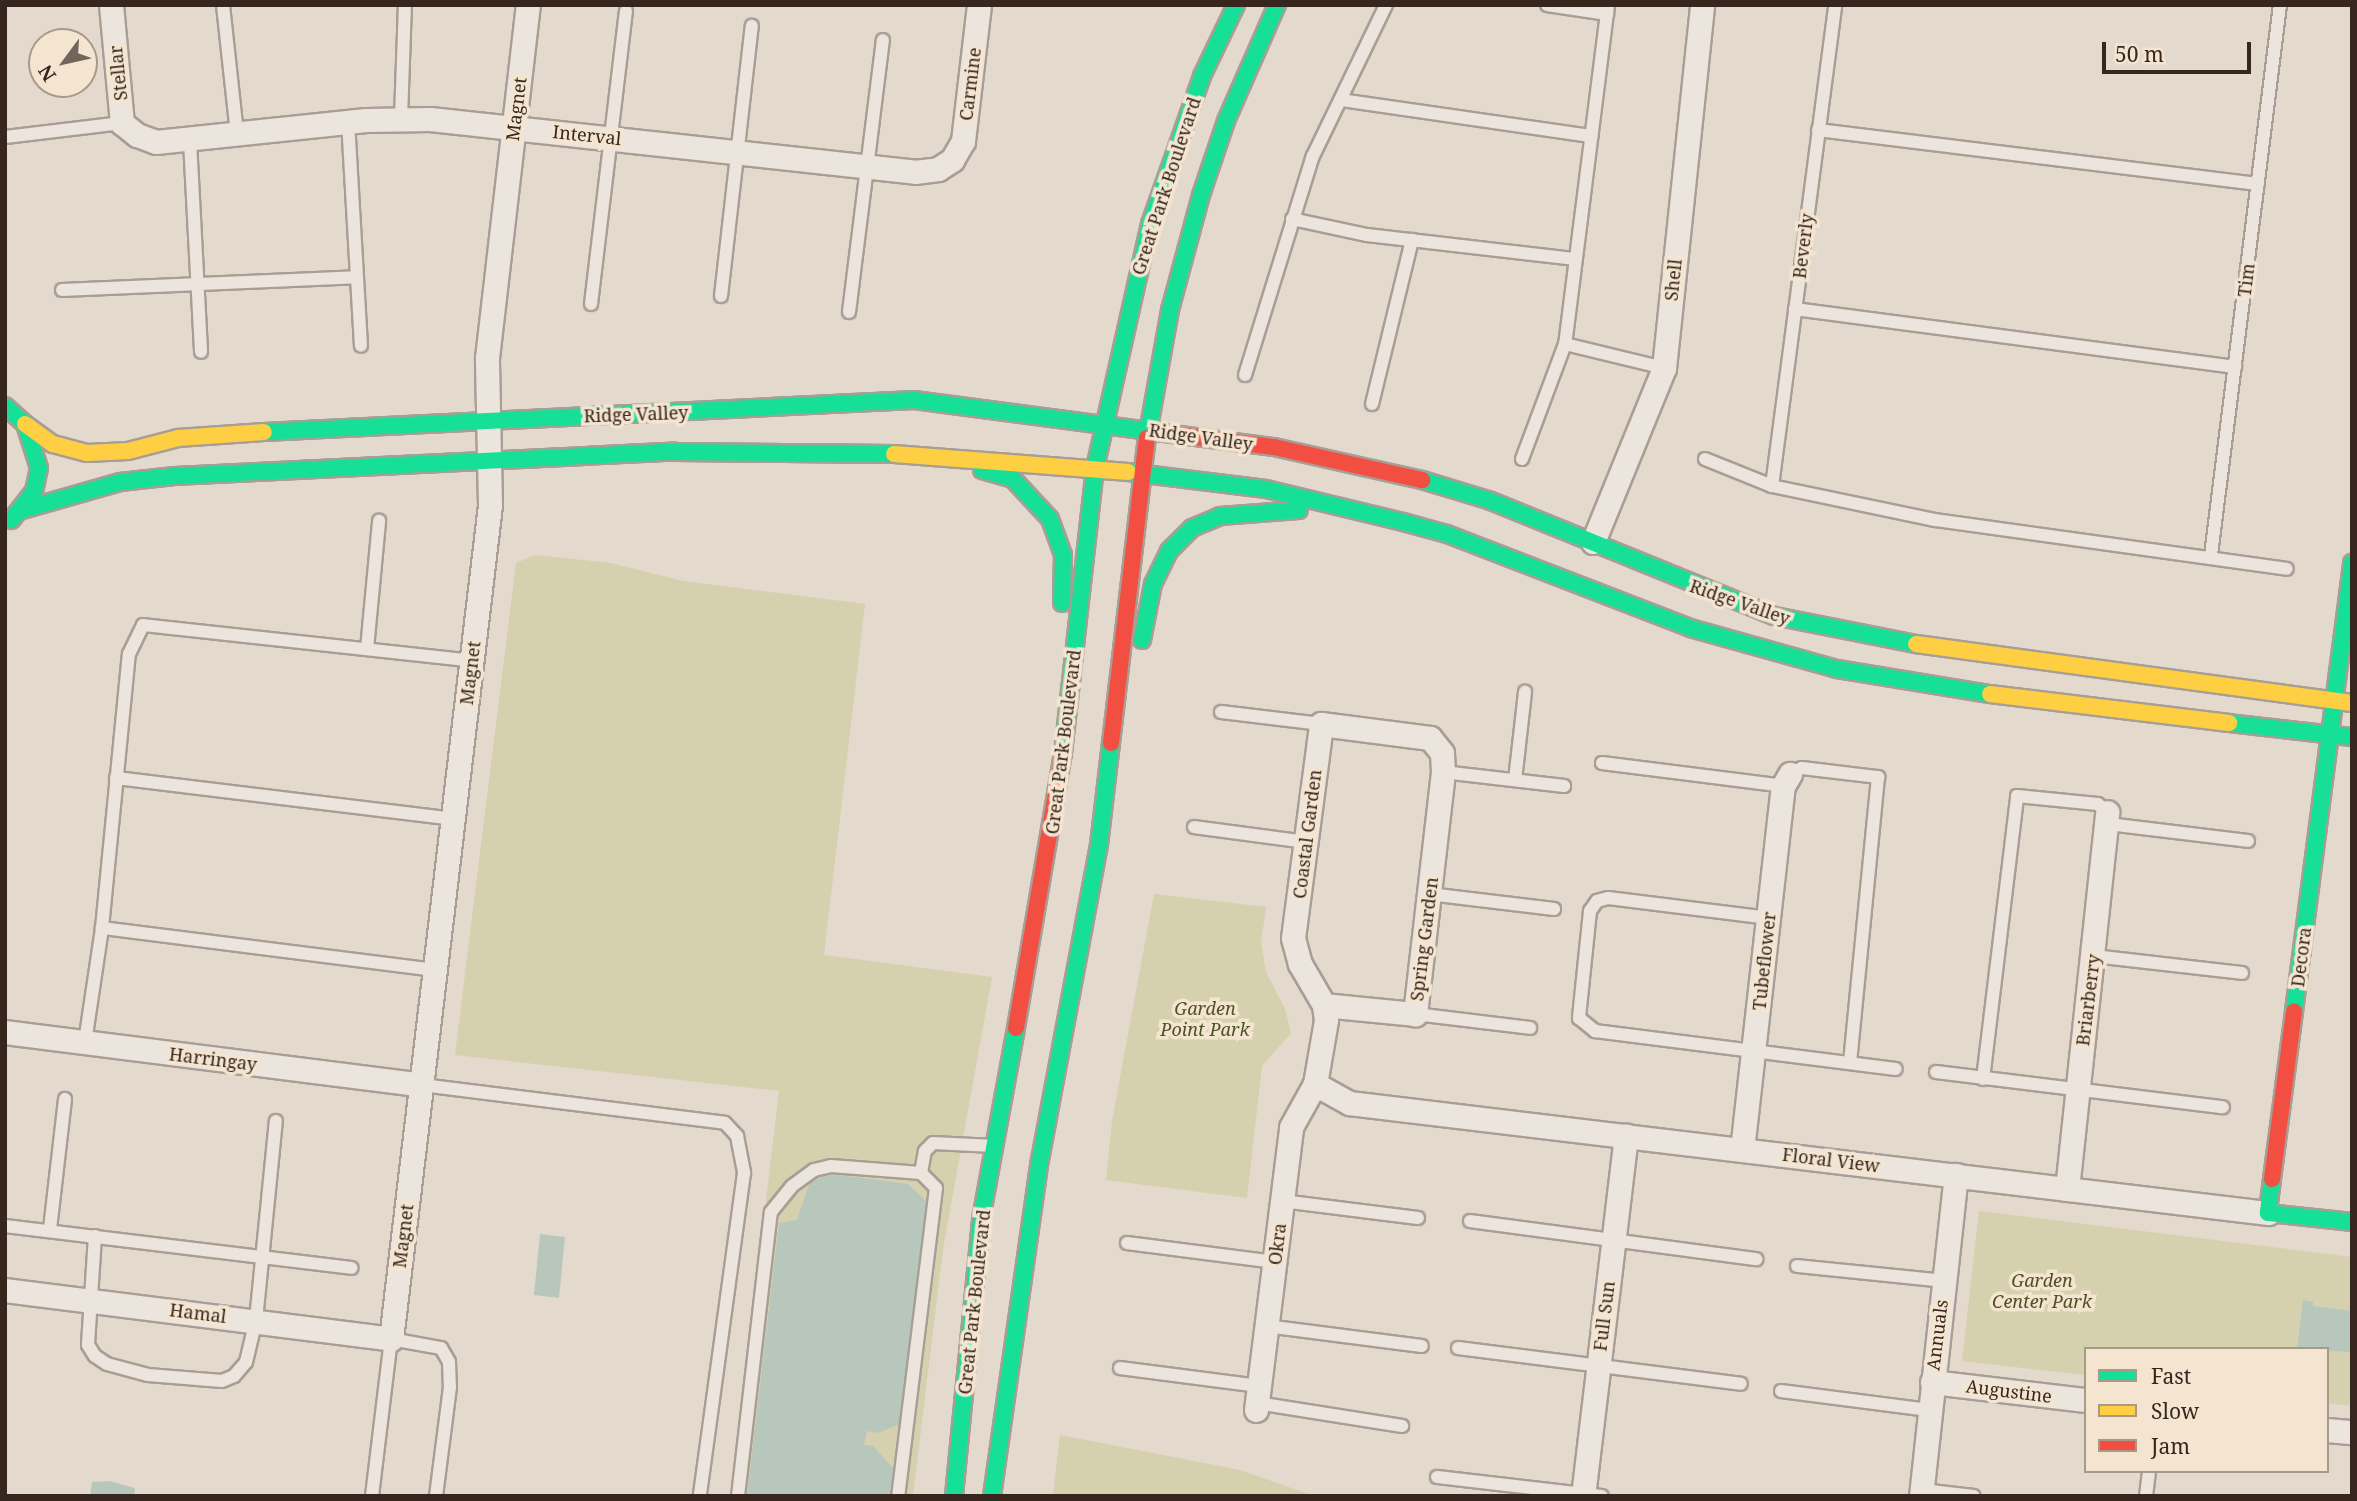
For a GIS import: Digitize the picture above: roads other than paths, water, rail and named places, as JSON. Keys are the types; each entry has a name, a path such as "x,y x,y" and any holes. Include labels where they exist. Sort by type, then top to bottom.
{"main road":[{"name":"Great Park Boulevard","path":"954,1496 973,1278 994,1146 1056,814 1096,468 1150,225 1202,76 1236,5"},
{"name":"Great Park Boulevard","path":"992,1496 1040,1160 1098,845 1146,429 1170,310 1201,195 1226,121 1277,5"},
{"path":"5,386 16,415 35,445 38,468 34,491 22,510 5,524"},
{"name":"Ridge Valley","path":"16,415 53,444 87,453 128,451 178,438 489,419 914,400 1146,429 1384,469 1492,501 1774,616 1950,651 2352,703"},
{"name":"Ridge Valley","path":"22,510 120,482 161,477 674,452 911,454 1096,468 1266,489 1368,512 1447,534 1690,628 1837,669 1946,688 2352,737"},
{"path":"911,454 1013,479 1042,508 1060,543 1064,580 1040,900"},
{"path":"1140,652 1153,584 1170,551 1192,528 1220,516 1267,509 1368,512"},
{"name":"Decora","path":"2268,1213 2352,563"},
{"path":"1946,688 1950,651"},
{"path":"1098,845 1137,676"},
{"name":"Floral View","path":"2268,1213 2352,1223"}],"street":[{"name":"Stellar","path":"111,5 130,129"},
{"name":"Magnet","path":"391,1339 490,505 487,358 528,5"},
{"name":"Carmine","path":"952,160 963,141 979,5"},
{"name":"Shell","path":"1593,542 1664,368 1702,5"},
{"name":"Interval","path":"130,129 156,142 190,141 348,121 401,118 739,151 915,173 938,169 952,160"},
{"path":"1321,724 1430,738 1441,753 1443,772"},
{"name":"Coastal Garden","path":"1321,724 1293,938 1300,964 1324,1005"},
{"name":"Spring Garden","path":"1324,1005 1415,1014 1443,772"},
{"name":"Tubeflower","path":"1742,1150 1786,780"},
{"name":"Briarberry","path":"2067,1189 2107,818"},
{"path":"1315,1084 1324,1005"},
{"name":"Harringay","path":"5,1032 422,1085"},
{"name":"Floral View","path":"1315,1084 1349,1103 2268,1213"},
{"name":"Okra","path":"1257,1400 1291,1127 1315,1084"},
{"name":"Full Sun","path":"1589,1495 1598,1366 1626,1136"},
{"name":"Annuals","path":"1922,1493 1956,1175"},
{"name":"Hamal","path":"5,1290 391,1339"},
{"name":"Augustine","path":"1932,1382 2084,1401"},
{"path":"2329,1430 2352,1433"}],"lane":[{"path":"223,5 237,134"},
{"path":"401,118 405,5"},
{"path":"1245,375 1313,156 1386,5"},
{"path":"1522,459 1565,344 1608,10 1547,5"},
{"name":"Beverly","path":"1772,486 1835,5"},
{"name":"Tim","path":"2211,555 2280,5"},
{"path":"591,304 626,11"},
{"path":"721,296 752,26"},
{"path":"849,312 883,40"},
{"path":"1341,100 1591,136"},
{"path":"348,121 361,346"},
{"path":"5,137 130,129"},
{"path":"1818,130 2258,184"},
{"path":"190,141 201,352"},
{"path":"1292,219 1412,240 1576,259"},
{"path":"1372,404 1412,240"},
{"path":"62,290 356,277"},
{"path":"1795,309 2235,367"},
{"path":"1565,344 1664,368"},
{"path":"1705,459 1772,486 1935,520 2211,555 2287,569"},
{"path":"367,649 379,521"},
{"path":"85,1042 102,929 129,654 143,625 472,661"},
{"path":"1515,780 1525,692"},
{"path":"1221,712 1321,724"},
{"path":"1602,763 1786,780 1802,768 1878,777 1850,1063"},
{"path":"1443,772 1564,786"},
{"path":"116,778 453,819"},
{"path":"1983,1079 2017,796 2098,804 2107,818 2248,841"},
{"path":"1194,827 1306,842"},
{"path":"1429,894 1553,909"},
{"path":"1769,918 1608,898 1597,901 1590,911 1578,1018 1586,1028 1896,1069"},
{"path":"102,929 435,970"},
{"path":"2093,956 2242,974"},
{"path":"1415,1014 1530,1028"},
{"path":"1936,1072 2223,1107"},
{"path":"422,1085 725,1123 737,1136 744,1173 700,1496"},
{"path":"50,1229 65,1099"},
{"path":"95,1236 88,1346 95,1356 107,1364 148,1375 222,1381 234,1376 246,1362 256,1320 276,1121"},
{"path":"921,1173 925,1151 933,1143 994,1146"},
{"path":"738,1496 771,1212 777,1199 814,1170 831,1166 921,1173 936,1188 938,1202 898,1496"},
{"path":"1282,1201 1418,1218"},
{"path":"1471,1221 1756,1259"},
{"path":"5,1226 50,1229 351,1268"},
{"path":"1127,1243 1275,1262"},
{"path":"1797,1265 1944,1281"},
{"path":"1266,1326 1422,1346"},
{"path":"372,1496 391,1339 441,1348 449,1362 450,1387 436,1496"},
{"path":"1458,1348 1741,1384"},
{"path":"1120,1368 1257,1400 1402,1426"},
{"path":"1780,1391 1929,1410"},
{"path":"2146,1496 2148,1473"},
{"path":"1437,1477 1589,1495"},
{"path":"1922,1493 1974,1496"}],"park label":[{"name":"Garden Point Park","path":"1205,1019"},
{"name":"Garden Center Park","path":"2042,1291"}]}
